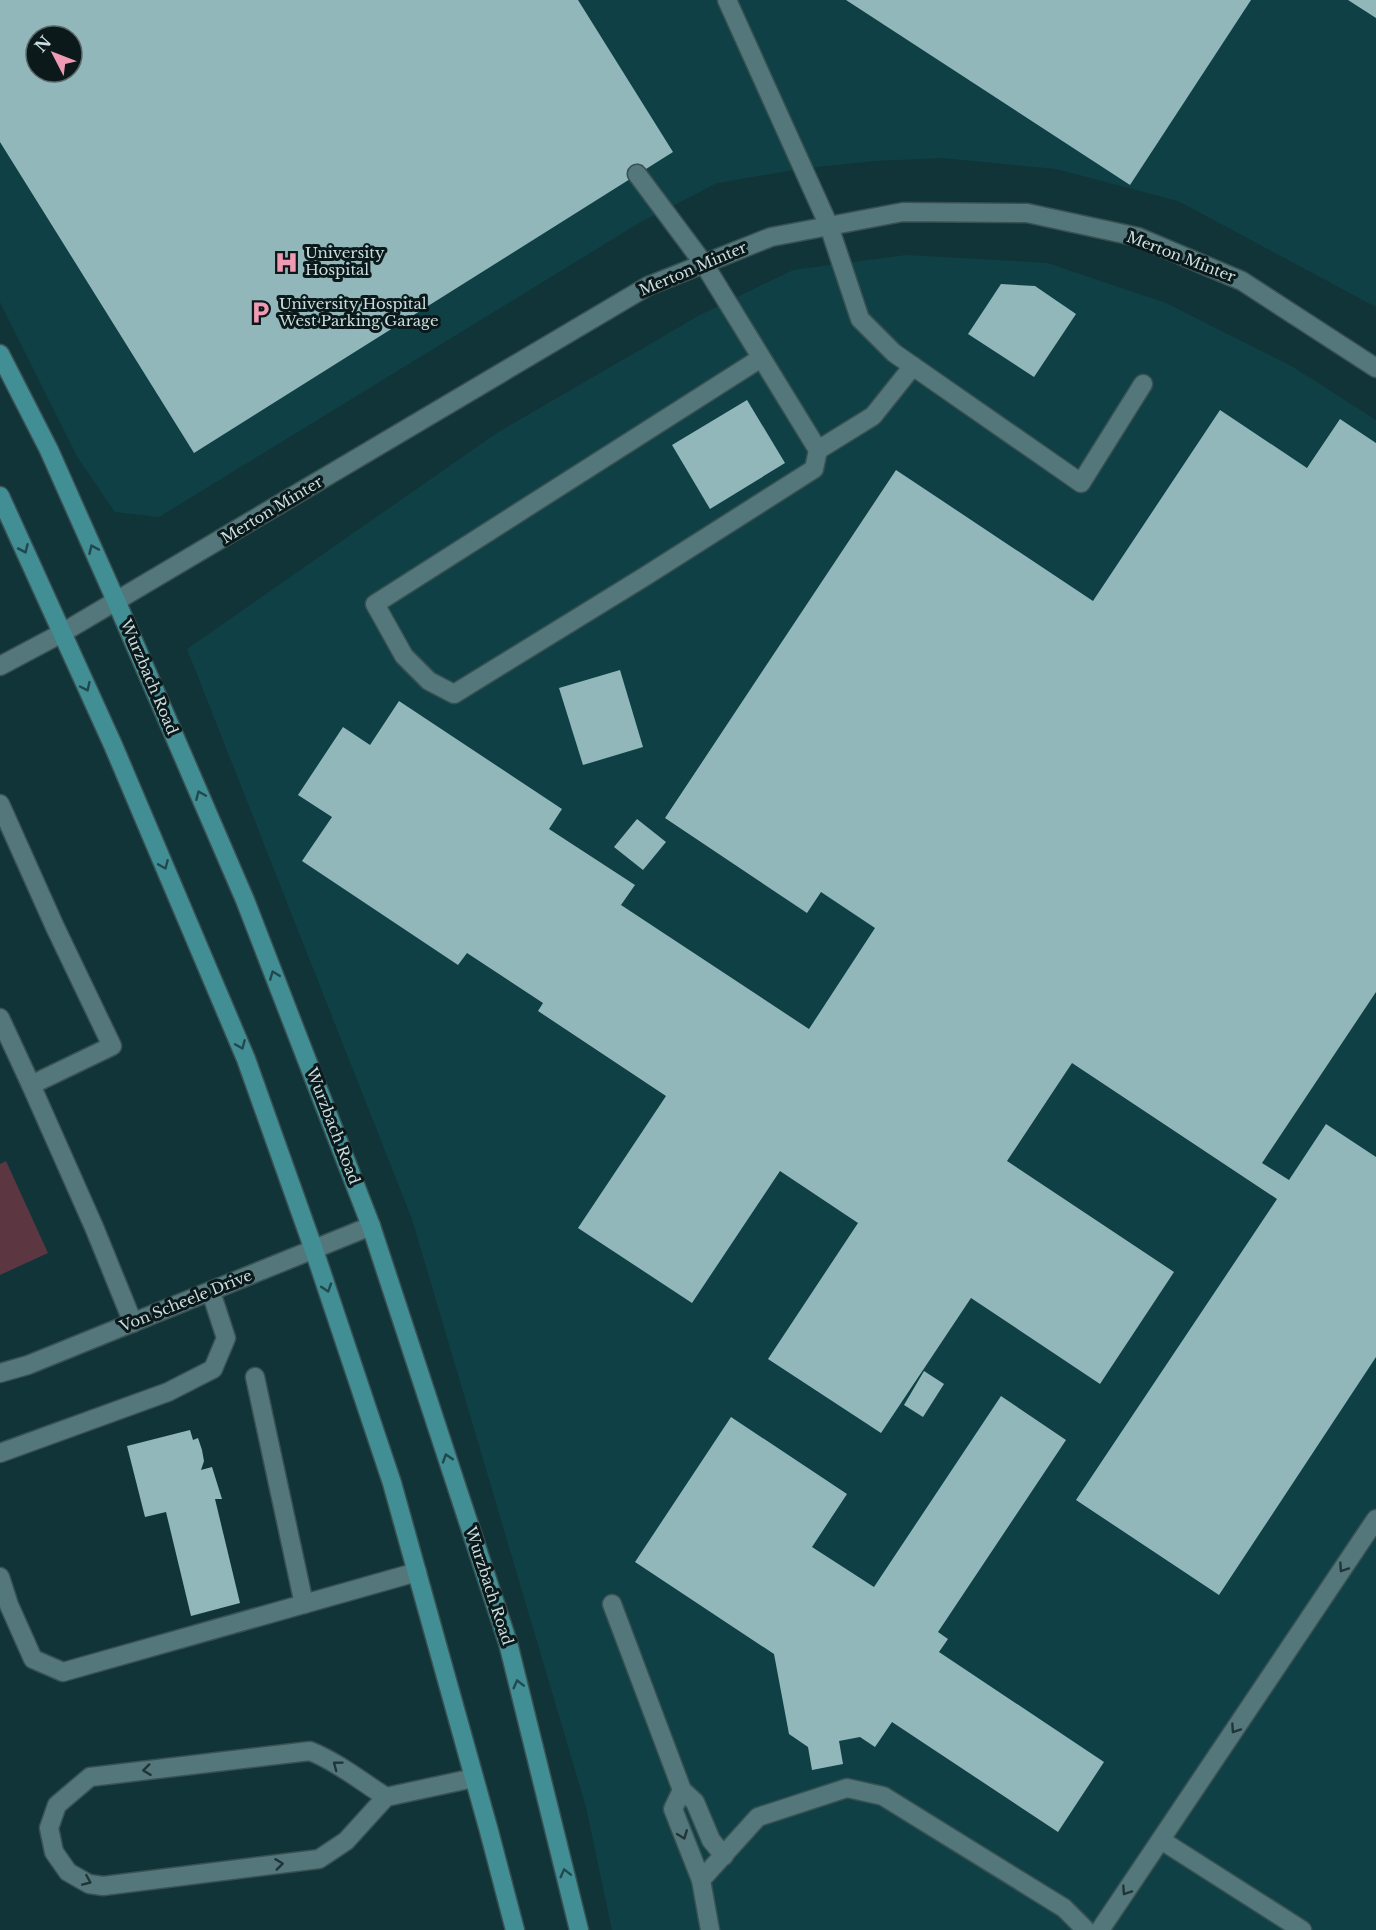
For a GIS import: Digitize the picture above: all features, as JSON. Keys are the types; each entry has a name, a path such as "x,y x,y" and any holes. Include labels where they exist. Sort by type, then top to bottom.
{"main road":[{"name":"Wurzbach Road","path":"0,354 49,450 245,900 371,1226 508,1644 579,1930"},
{"path":"0,496 113,745 246,1059 314,1250 392,1483 515,1930"}],"street":[{"path":"727,0 829,226 860,319 894,353 1081,483 1143,384"},
{"path":"637,174 704,264 818,450 814,469 454,694 429,681 404,656 375,604 761,358"},
{"name":"Merton Minter","path":"0,666 117,603 648,286 771,237 903,212 1027,213 1138,237 1242,281 1376,368"},
{"path":"818,450 873,416 913,366"},
{"path":"0,804 112,1046 31,1085"},
{"path":"0,1018 94,1227 133,1323"},
{"name":"Von Scheele Drive","path":"0,1373 28,1365 371,1226"},
{"path":"0,1453 168,1392 213,1369 226,1338 211,1292"},
{"path":"255,1377 304,1604"},
{"path":"1100,1930 1376,1519"},
{"path":"0,1577 9,1605 33,1659 63,1672 417,1572"},
{"path":"612,1604 682,1790 695,1802 711,1840 724,1856"},
{"path":"386,1797 328,1758 310,1751 90,1777 57,1805 49,1828 54,1852 68,1872 89,1884 104,1886 320,1859 346,1841 386,1797 474,1778"},
{"path":"700,1880 758,1817 847,1788 883,1796 1065,1908 1086,1930"},
{"path":"682,1790 673,1809 700,1880 710,1930"},
{"path":"1161,1840 1302,1930"}],"shaded area":[{"name":"University Hospital","path":"0,0 1376,0 1376,307 1178,201 1056,169 942,158 875,161 806,168 717,183 639,223 159,517 115,512 78,458 0,302"},
{"path":"906,255 1047,263 1166,303 1293,367 1376,420 1376,1930 612,1930 586,1807 412,1219 187,649 497,433 700,315 793,270"},
{"path":"6,1161 48,1253 0,1275 0,1164"}],"building":[{"name":"University Hospital West Parking Garage","path":"0,0 578,0 673,152 194,453 0,142"},
{"path":"846,0 1251,0 1130,185"},
{"path":"1348,0 1376,0 1376,18"},
{"path":"1001,284 1035,286 1076,314 1034,377 968,334"},
{"path":"747,400 785,463 710,509 672,445"},
{"path":"1220,410 1307,468 1340,419 1376,443 1376,992 1262,1163 1289,1180 1326,1124 1376,1157 1376,1357 1219,1595 1076,1500 1277,1199 1072,1063 1007,1161 1174,1272 1100,1384 971,1298 881,1433 768,1359 858,1223 780,1171 692,1303 578,1228 666,1096 538,1011 543,1003 467,953 458,965 302,861 332,817 298,795 343,727 370,745 399,701 562,809 549,829 635,885 621,905 809,1029 875,928 821,892 807,913 665,818 896,470 1093,601"},
{"path":"620,670 643,747 583,765 559,688"},
{"path":"637,819 666,842 643,870 614,847"},
{"path":"924,1371 944,1384 923,1417 904,1405"},
{"path":"1001,1396 1066,1440 938,1632 948,1639 939,1652 1104,1762 1058,1832 892,1722 875,1747 860,1737 839,1741 843,1764 812,1770 808,1747 789,1734 774,1654 635,1562 731,1417 847,1494 812,1547 874,1587"},
{"path":"190,1430 193,1440 198,1438 202,1450 204,1461 201,1470 212,1467 222,1499 215,1499 240,1603 191,1616 166,1512 145,1517 127,1446"}],"place":[{"name":"University Hospital","path":"287,262"},
{"name":"University Hospital West Parking Garage","path":"261,313"}]}
